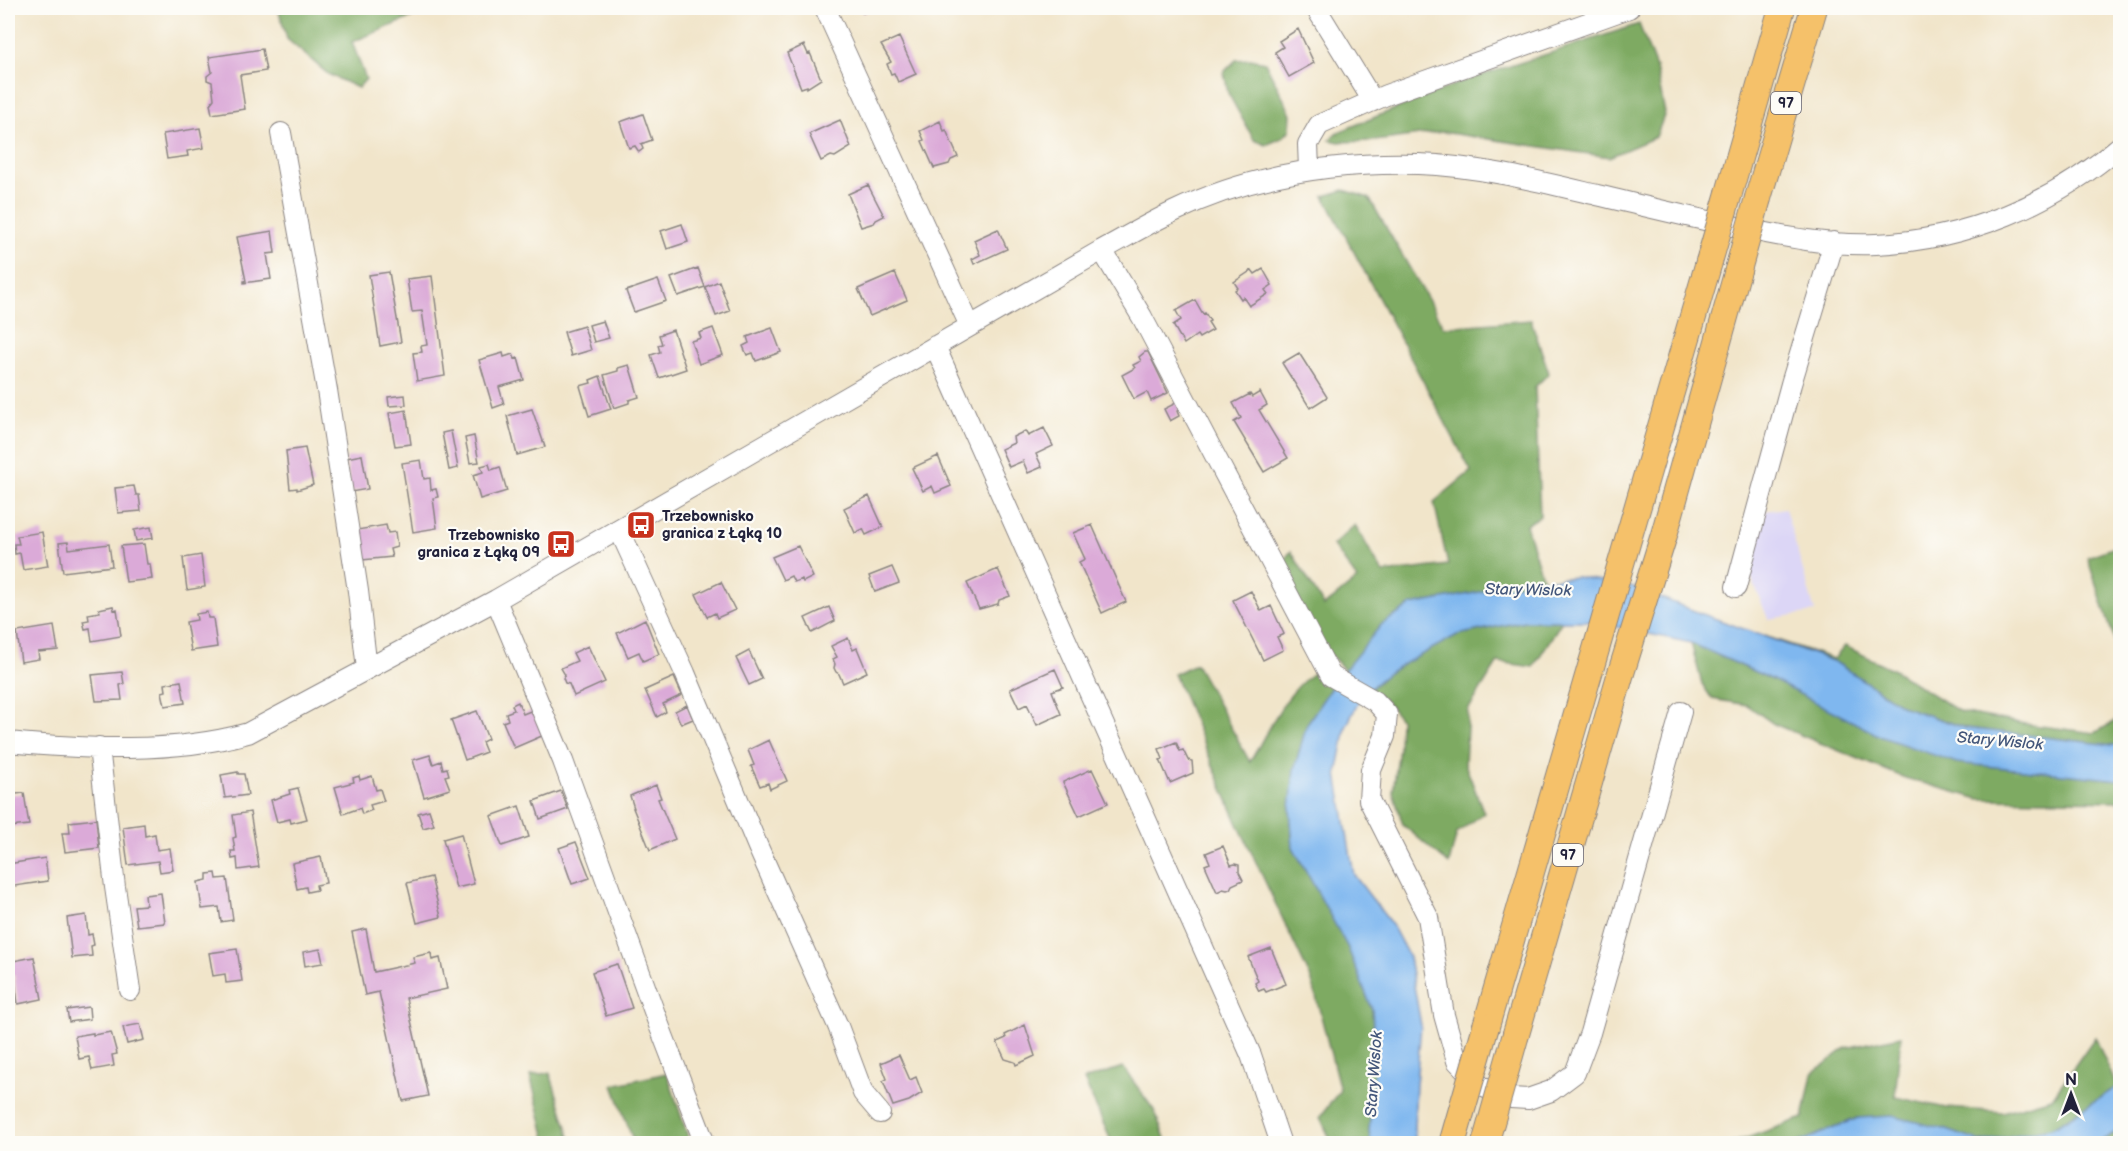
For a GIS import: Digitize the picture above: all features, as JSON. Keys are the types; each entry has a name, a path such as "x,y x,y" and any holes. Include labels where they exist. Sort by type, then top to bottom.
{"main road":[{"name":"97","path":"1452,1143 1782,8"},
{"name":"97","path":"1485,1143 1620,676 1664,535 1758,198 1814,8"}],"street":[{"path":"825,8 970,326"},
{"path":"1316,8 1373,101"},
{"path":"1309,169 1308,144 1319,125 1373,101 1629,8"},
{"path":"281,133 327,390 358,591 367,669"},
{"path":"8,741 99,747 140,747 202,743 248,733 496,600 1102,250 1174,211 1239,186 1309,169 1419,164 1521,176 1687,217 1791,238 1875,244 1919,240 1972,228 2021,210 2099,165 2121,146"},
{"path":"1736,587 1791,384 1834,242"},
{"path":"1102,250 1142,316 1331,676 1375,701 1387,714 1385,736 1371,770 1369,800 1428,917 1444,1015 1457,1061 1481,1086 1511,1098 1528,1099 1551,1091 1575,1073 1590,1033 1681,712"},
{"path":"935,346 1251,1055 1281,1143"},
{"path":"619,529 685,674 758,847 838,1026 863,1093 880,1113"},
{"path":"496,600 563,761 658,1025 705,1143"},
{"path":"99,747 115,887 130,990"}],"shaded area":[{"path":"1785,508 1815,612 1768,619 1748,569 1766,511"}],"green space":[{"path":"278,8 420,8 420,14 352,42 366,79 358,88 328,74 287,39"},
{"path":"1639,24 1656,68 1665,113 1656,137 1609,157 1442,132 1375,141 1330,140 1336,133 1464,81"},
{"path":"1250,59 1265,62 1291,114 1290,130 1282,138 1266,145 1254,140 1228,93 1224,72 1236,60"},
{"path":"1344,190 1369,198 1444,327 1531,320 1549,373 1535,387 1540,516 1526,525 1543,580 1412,605 1382,624 1345,670 1321,645 1280,565 1291,551 1324,606 1357,579 1333,545 1355,525 1383,573 1448,565 1434,502 1471,471 1324,196"},
{"path":"2120,545 2120,657 2087,557"},
{"path":"1524,621 1562,621 1533,667 1498,662 1468,710 1465,764 1484,813 1457,833 1449,864 1403,825 1393,792 1400,719 1387,702 1370,689 1391,671 1457,635"},
{"path":"1765,636 1834,659 1845,646 1894,670 1960,712 2025,724 2095,733 2120,718 2120,746 1965,728 1904,707 1835,662"},
{"path":"1691,643 1957,763 2120,780 2120,801 1979,799 1905,778 1774,724 1747,705 1712,699 1702,684"},
{"path":"1196,664 1250,762 1278,713 1304,680 1315,672 1334,683 1307,724 1295,770 1290,809 1293,847 1348,948 1372,1009 1375,1060 1369,1132 1371,1143 1332,1143 1320,1117 1340,1090 1312,981 1237,822 1174,674"},
{"path":"1901,1036 1895,1097 1946,1108 2003,1112 2052,1098 2095,1037 2117,1087 2052,1128 1980,1142 1944,1129 1857,1118 1798,1143 1730,1144 1803,1118 1812,1074 1846,1048"},
{"path":"1123,1067 1154,1110 1167,1143 1112,1143 1084,1080"},
{"path":"550,1073 572,1143 547,1143 530,1075"},
{"path":"667,1073 690,1143 634,1143 613,1085"},
{"path":"2120,1130 2120,1143 2097,1143"}],"water":[{"name":"Stary Wislok","path":"1577,577 1631,586 1835,662 1904,707 1965,728 2120,746 2120,780 1957,763 1882,737 1771,679 1691,643 1589,621 1524,621 1457,635 1391,671 1362,695 1346,727 1337,774 1354,875 1392,925 1409,957 1421,1025 1414,1129 1416,1143 1371,1143 1369,1132 1375,1060 1372,1009 1348,948 1293,847 1290,809 1294,770 1307,724 1334,683 1382,624 1412,605 1543,580"},
{"path":"2120,1085 2120,1130 2097,1143 1798,1143 1858,1118 1892,1116 1944,1129 1981,1142 2052,1128"}],"building":[{"path":"861,8 875,8 863,13"},
{"path":"1298,29 1314,63 1289,77 1275,52 1283,47 1279,41"},
{"path":"899,37 916,74 898,82 894,73 891,74 887,64 891,62 881,45"},
{"path":"804,45 821,79 807,88 807,86 801,88 787,53"},
{"path":"262,49 266,71 240,75 245,109 212,114 210,104 214,99 212,82 207,80 207,76 212,72 209,57"},
{"path":"643,114 652,140 641,144 643,149 639,152 635,146 629,148 620,122"},
{"path":"840,120 851,147 835,157 831,156 821,161 809,134"},
{"path":"940,121 958,157 951,160 949,164 934,168 920,131"},
{"path":"200,128 204,148 187,151 188,156 167,159 163,134"},
{"path":"868,185 884,216 874,223 861,227 848,194"},
{"path":"682,224 688,242 667,249 661,231"},
{"path":"998,229 1007,249 974,264 972,259 980,255 974,240"},
{"path":"272,231 275,253 267,254 271,279 244,283 246,281 237,237"},
{"path":"698,268 705,287 678,296 671,278"},
{"path":"1263,269 1272,285 1265,290 1268,294 1249,306 1235,290 1238,288 1234,282 1252,270 1255,274"},
{"path":"389,272 401,342 380,346 369,275"},
{"path":"895,273 907,300 870,316 858,289"},
{"path":"432,276 445,376 417,381 413,353 422,352 421,346 427,345 422,311 412,312 407,279"},
{"path":"658,280 666,301 634,312 626,291"},
{"path":"719,281 730,311 716,316 705,287"},
{"path":"1195,300 1210,321 1208,322 1213,330 1199,338 1197,335 1184,344 1173,325 1181,320 1176,311"},
{"path":"603,321 609,338 594,342 589,325"},
{"path":"584,326 591,350 571,356 564,332"},
{"path":"713,328 723,355 699,364 691,341 701,338 699,333"},
{"path":"772,328 781,352 756,361 753,353 747,355 743,346 749,343 747,337"},
{"path":"673,330 686,369 659,378 651,355 660,352 658,345 662,344 659,335"},
{"path":"1148,352 1168,393 1151,401 1147,392 1134,399 1122,375 1135,368 1133,365 1141,361 1139,357"},
{"path":"503,353 504,357 513,354 515,359 518,358 524,380 499,387 504,404 493,408 479,360"},
{"path":"1299,353 1327,397 1310,408 1282,363"},
{"path":"629,365 639,397 614,408 604,375"},
{"path":"600,376 611,409 589,416 580,386 591,383 590,380"},
{"path":"1260,392 1267,405 1259,410 1288,458 1264,472 1234,422 1241,418 1233,403 1250,394 1252,397"},
{"path":"405,395 406,405 389,406 388,397"},
{"path":"1178,402 1181,409 1177,411 1179,416 1170,421 1164,409"},
{"path":"532,409 545,447 517,455 507,416"},
{"path":"406,410 411,444 395,446 389,413"},
{"path":"1044,428 1053,446 1036,454 1042,467 1028,473 1023,461 1009,467 1001,449 1014,443 1013,437 1025,431 1028,436"},
{"path":"451,431 458,468 449,470 442,433"},
{"path":"474,436 479,462 470,463 465,438"},
{"path":"305,448 313,485 297,490 297,488 290,489 286,451"},
{"path":"362,455 368,489 351,492 346,458"},
{"path":"938,456 951,486 935,493 932,486 923,491 912,468"},
{"path":"421,460 424,479 430,478 431,490 436,489 438,497 433,498 437,528 413,532 402,463"},
{"path":"489,464 491,470 500,467 507,491 480,499 473,475 483,472 481,466"},
{"path":"134,486 136,495 139,495 141,511 118,513 115,488"},
{"path":"869,496 883,527 866,535 863,529 855,533 844,508"},
{"path":"386,525 388,533 395,532 397,547 390,549 392,557 362,560 357,530"},
{"path":"1092,525 1126,602 1102,613 1079,562 1085,559 1073,533"},
{"path":"151,527 153,538 136,541 134,530"},
{"path":"42,532 48,566 23,570 20,553 15,554 14,544 19,544 17,536"},
{"path":"68,542 69,549 109,544 112,566 63,572 59,543"},
{"path":"144,544 152,579 126,582 121,546"},
{"path":"798,546 813,577 803,582 802,579 794,582 791,576 783,580 772,557"},
{"path":"201,555 205,587 187,590 183,558"},
{"path":"892,567 899,583 875,592 869,576"},
{"path":"998,569 1010,596 999,600 998,604 979,609 967,583"},
{"path":"721,582 735,610 717,618 715,613 707,617 696,594"},
{"path":"1251,591 1261,611 1271,606 1284,634 1277,637 1283,650 1263,660 1233,600"},
{"path":"113,606 114,610 117,609 121,636 92,641 90,628 85,629 83,621 89,620 88,614"},
{"path":"829,607 835,621 812,633 805,618"},
{"path":"207,612 208,618 213,618 217,647 191,651 186,622 197,620 196,614"},
{"path":"645,619 659,654 643,661 639,652 628,657 617,633"},
{"path":"54,626 58,650 38,652 39,659 21,662 17,632"},
{"path":"848,638 853,650 857,648 867,672 843,683 834,668 833,659 837,657 831,646"},
{"path":"588,646 605,682 574,696 569,684 565,683 563,678 565,675 561,668 577,661 573,653"},
{"path":"749,651 762,679 749,685 736,658"},
{"path":"1055,669 1063,687 1052,691 1061,714 1037,725 1027,704 1019,708 1010,689"},
{"path":"122,672 124,684 120,685 122,700 96,701 92,675"},
{"path":"674,677 682,695 663,704 666,712 657,717 645,690"},
{"path":"181,681 185,703 165,706 162,692 166,691 165,684"},
{"path":"518,702 523,714 533,710 544,735 514,748 503,722 508,720 506,713 514,710 512,705"},
{"path":"687,705 693,719 681,724 675,711"},
{"path":"477,711 488,739 482,742 486,752 465,760 451,720"},
{"path":"769,740 787,781 770,789 768,783 760,786 751,766 754,765 748,750"},
{"path":"1176,742 1180,751 1183,750 1188,760 1192,761 1193,773 1170,783 1160,760 1163,759 1159,749"},
{"path":"430,755 433,764 441,761 443,769 447,768 449,775 445,776 450,789 424,797 413,760"},
{"path":"1092,769 1108,803 1079,816 1063,782"},
{"path":"238,772 238,774 244,774 248,795 225,798 221,775"},
{"path":"359,776 360,780 372,776 376,790 380,789 384,801 370,805 372,810 362,814 360,808 343,814 335,787 354,782 353,778"},
{"path":"656,785 661,798 658,799 675,839 650,850 630,796"},
{"path":"298,788 307,819 291,823 290,819 277,822 271,800 290,794 289,790"},
{"path":"561,791 568,809 540,819 534,801"},
{"path":"24,793 29,825 9,827 8,795"},
{"path":"519,806 529,837 502,846 491,816"},
{"path":"429,810 434,825 423,828 418,813"},
{"path":"250,812 259,867 238,870 237,858 232,859 231,851 235,851 233,838 236,837 233,815"},
{"path":"96,819 99,848 65,852 62,833 70,833 69,822"},
{"path":"144,824 145,836 155,834 157,850 170,848 173,870 160,872 158,861 128,865 123,827"},
{"path":"461,834 474,884 456,888 443,839"},
{"path":"576,842 590,878 572,884 559,848"},
{"path":"1223,846 1231,865 1239,865 1239,872 1243,880 1232,885 1230,889 1217,892 1205,865 1210,863 1206,853"},
{"path":"321,857 326,883 316,885 317,890 307,892 306,887 297,889 292,863"},
{"path":"45,858 48,881 8,887 8,864"},
{"path":"216,873 217,879 227,878 233,920 221,922 219,907 202,909 198,882 207,880 207,874"},
{"path":"431,877 441,917 417,923 407,883"},
{"path":"161,893 165,923 137,926 134,906 146,905 145,895"},
{"path":"86,915 88,935 92,934 94,945 91,946 92,956 72,958 67,918"},
{"path":"366,929 374,972 415,963 413,957 431,953 432,960 440,958 447,989 406,998 428,1096 403,1101 379,992 365,995 352,932"},
{"path":"1271,948 1286,984 1266,992 1264,989 1259,991 1255,983 1258,981 1248,957"},
{"path":"237,949 242,981 226,983 225,974 213,976 209,953"},
{"path":"320,949 323,963 305,966 303,952"},
{"path":"34,957 42,999 18,1004 14,974 11,975 8,962"},
{"path":"617,964 632,1008 606,1016 592,972"},
{"path":"89,1007 90,1019 69,1022 67,1010"},
{"path":"140,1024 144,1040 127,1044 123,1027"},
{"path":"1025,1025 1035,1056 1016,1065 1015,1062 1005,1059 997,1042 1006,1038 1005,1035"},
{"path":"111,1032 117,1054 112,1055 114,1066 92,1070 89,1057 79,1059 75,1036"},
{"path":"899,1055 910,1080 916,1077 922,1093 909,1101 893,1106 883,1081 887,1079 881,1063"}],"place":[{"name":"Trzebownisko granica z Łąką 10","path":"641,525"},
{"name":"Trzebownisko granica z Łąką 09","path":"561,544"}]}
